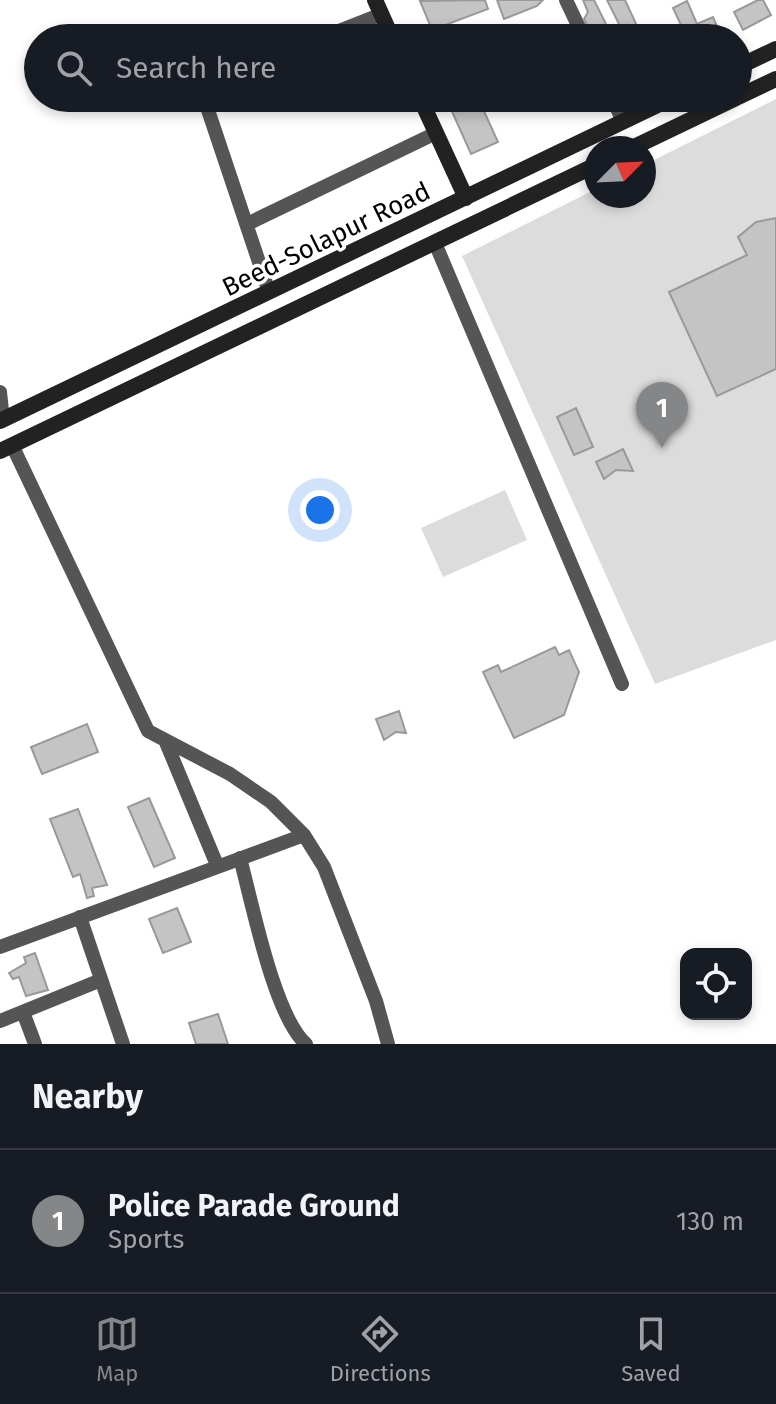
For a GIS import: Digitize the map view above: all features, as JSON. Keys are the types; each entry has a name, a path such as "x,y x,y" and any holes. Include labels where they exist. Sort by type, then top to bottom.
{"main road":[{"path":"752,60 776,49"},
{"path":"752,91 776,79"},
{"path":"426,112 466,198"},
{"name":"Beed-Solapur Road","path":"1,420 642,112"},
{"path":"656,137 708,112"},
{"name":"Beed-Solapur Road","path":"6,448 584,171"}],"street":[{"path":"566,0 577,24"},
{"path":"347,24 378,7"},
{"path":"209,112 269,292"},
{"path":"619,112 623,121"},
{"path":"247,224 436,133"},
{"path":"435,243 622,684"},
{"path":"0,392 1,420"},
{"path":"6,448 148,731 230,774 271,802 304,835 329,880 376,1001 388,1044"},
{"path":"165,740 217,865"},
{"path":"0,947 304,835"},
{"path":"240,858 275,986 298,1037 306,1044"},
{"path":"80,917 123,1044"},
{"path":"0,1021 101,980"},
{"path":"23,1012 35,1044"}],"shaded area":[{"path":"776,99 776,640 655,684 462,256 584,195 584,208 656,208 656,159"},
{"path":"505,490 527,540 443,577 421,528"}],"building":[{"path":"485,0 488,9 448,24 430,24 420,1"},
{"path":"497,0 543,0 537,6 504,19"},
{"path":"583,0 594,0 606,24 587,24 584,19 588,12"},
{"path":"607,0 625,0 636,24 619,24"},
{"path":"763,0 771,15 752,25 740,24 734,12"},
{"path":"687,1 697,24 680,24 673,8"},
{"path":"713,17 716,24 697,24"},
{"path":"452,112 484,112 498,142 471,154"},
{"path":"776,218 776,369 717,396 669,292 747,255 738,237 756,222"},
{"path":"576,408 593,447 574,455 557,417"},
{"path":"623,449 633,471 616,470 604,479 596,462"},
{"path":"555,647 559,655 569,650 579,672 564,715 514,738 483,672 498,665 501,672"},
{"path":"399,711 406,733 396,732 384,740 376,719"},
{"path":"87,724 98,752 42,774 31,747"},
{"path":"149,798 175,858 154,867 128,807"},
{"path":"78,809 107,885 92,888 94,896 87,898 80,874 73,877 50,819"},
{"path":"177,908 191,942 163,953 149,919"},
{"path":"35,953 48,990 26,996 19,977 13,979 9,973 26,963 24,957"},
{"path":"218,1014 228,1044 196,1044 189,1023"}],"place":[{"name":"Police Parade Ground","path":"662,448"}]}
